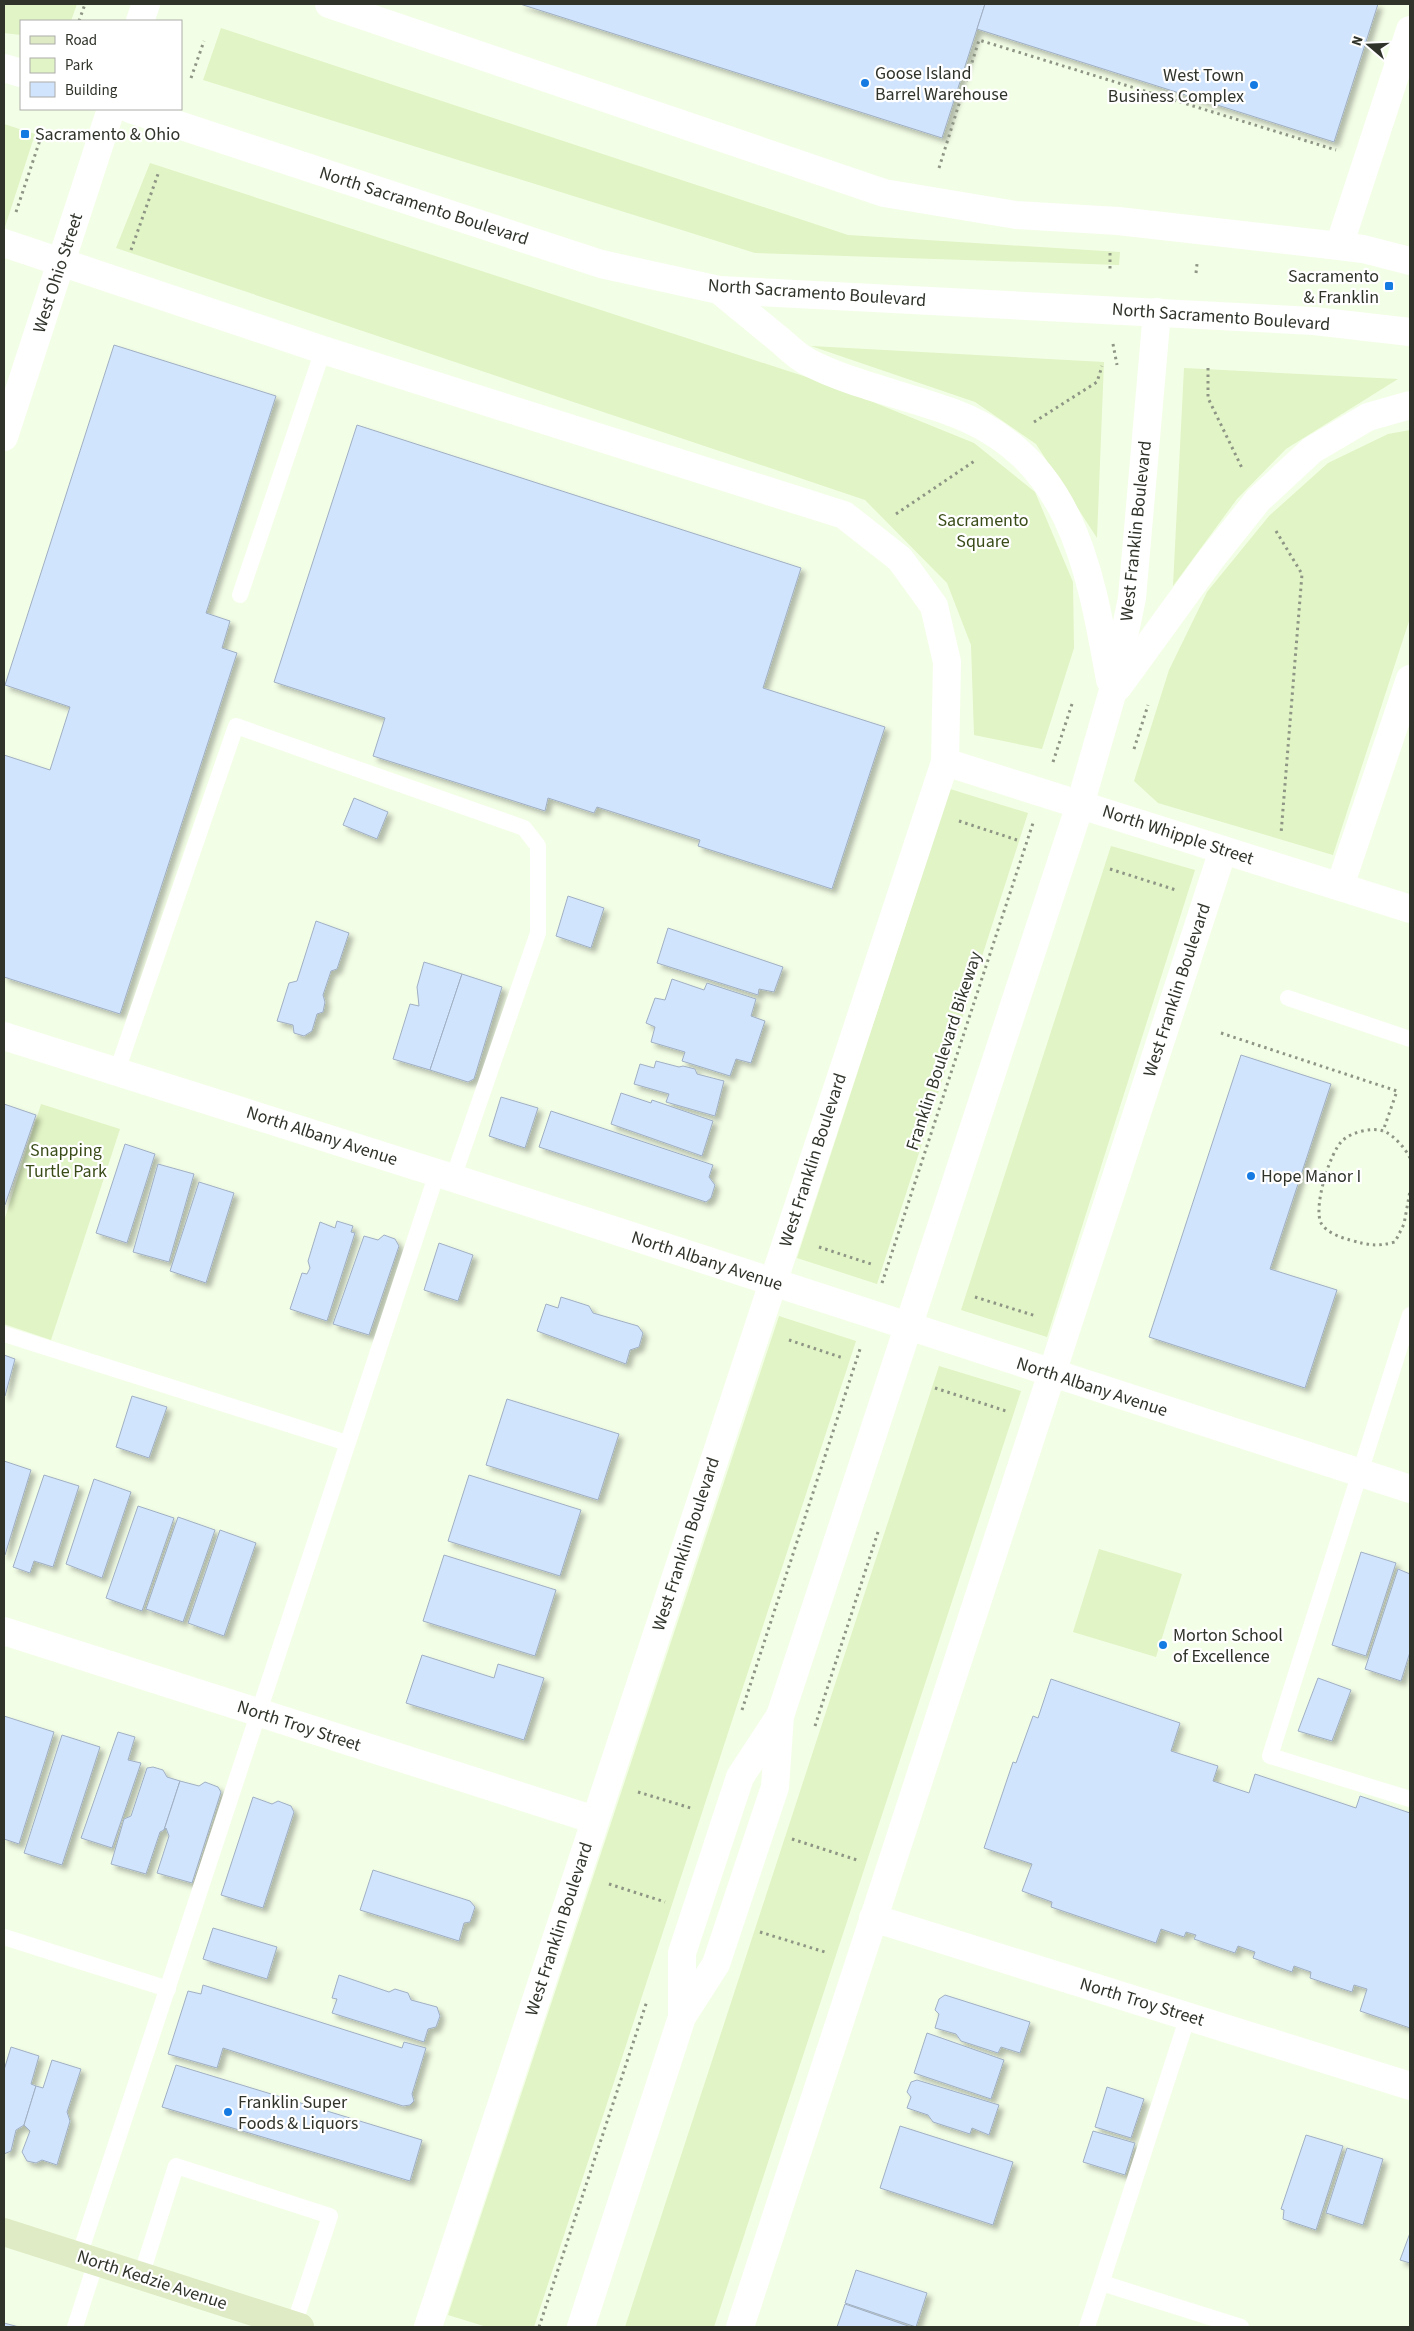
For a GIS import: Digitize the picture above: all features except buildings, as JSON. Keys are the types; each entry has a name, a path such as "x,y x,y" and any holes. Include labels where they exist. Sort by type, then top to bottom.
{"main road":[{"name":"North Kedzie Avenue","path":"4,2232 297,2326"}],"street":[{"path":"140,20 146,4"},
{"path":"329,4 884,193 1016,215 1128,222 1340,246 1363,249 1410,261"},
{"path":"1340,246 1410,30"},
{"path":"4,68 20,73"},
{"name":"West Ohio Street","path":"4,437 112,110"},
{"name":"North Sacramento Boulevard","path":"133,110 601,264 719,290 1314,321 1410,332"},
{"path":"4,243 323,350 844,515 900,559 934,606 947,662 945,762"},
{"path":"719,290 806,362 836,374 952,412 1006,440 1025,456 1043,478 1066,514 1084,557 1098,613 1112,694"},
{"name":"West Franklin Boulevard","path":"581,2327 682,2017 716,1964 775,1787 780,1716 1080,805 1112,694 1132,598 1158,312"},
{"path":"1112,694 1211,559 1258,500 1312,450 1368,417 1410,405"},
{"path":"1340,886 1410,679"},
{"name":"West Franklin Boulevard","path":"428,2327 945,762"},
{"name":"North Whipple Street","path":"945,762 1410,909"},
{"name":"West Franklin Boulevard","path":"740,2327 1223,850"},
{"name":"North Albany Avenue","path":"4,1036 445,1176 1410,1489"},
{"name":"North Troy Street","path":"4,1631 595,1820"},
{"name":"West Franklin Boulevard","path":"682,2017 682,1953 740,1777 780,1716"},
{"name":"North Troy Street","path":"873,1918 1410,2086"}],"lane":[{"path":"240,595 323,350"},
{"path":"75,2327 88,2259 168,1988 347,1444 445,1176 538,933 538,846 524,828 236,726 117,1071"},
{"path":"1288,998 1410,1039"},
{"path":"1410,1315 1270,1756 1410,1799"},
{"path":"4,1334 347,1444"},
{"path":"4,1936 168,1988"},
{"path":"1087,2327 1188,2016"},
{"path":"140,2276 176,2166 330,2216 297,2326"},
{"path":"1102,2283 1241,2327"}],"path":[{"path":"79,20 84,4"},
{"path":"938,173 979,40 1341,151"},
{"path":"191,78 204,41"},
{"path":"14,218 41,137"},
{"path":"130,256 158,174"},
{"path":"1110,251 1110,270"},
{"path":"1196,273 1197,260"},
{"path":"1026,427 1097,382 1102,366"},
{"path":"1208,368 1208,398 1245,474"},
{"path":"893,516 979,458"},
{"path":"1272,524 1302,574 1280,840"},
{"path":"1131,757 1148,703"},
{"path":"954,820 1017,840"},
{"name":"Franklin Boulevard Bikeway","path":"886,1268 1027,842"},
{"path":"1110,869 1181,892"},
{"path":"1220,1033 1397,1091 1383,1131"},
{"path":"1410,1158 1396,1140 1383,1131 1358,1132 1343,1140 1334,1152 1322,1188 1319,1204 1320,1221 1326,1229 1342,1238 1378,1247 1395,1242 1404,1224 1410,1191"},
{"path":"818,1246 871,1264"},
{"path":"975,1297 1044,1319"},
{"path":"786,1339 843,1358"},
{"path":"935,1388 1011,1413"},
{"path":"634,1791 703,1812"},
{"path":"791,1839 864,1862"},
{"path":"603,1882 673,1905"},
{"path":"760,1932 833,1955"},
{"path":"539,2327 555,2280"}],"green space":[{"path":"4,4 77,4 71,20 20,20 20,35 4,33"},
{"path":"221,28 848,235 1120,252 1119,265 755,253 203,80"},
{"path":"4,124 35,134 5,227 4,227"},
{"name":"Sacramento Square","path":"150,163 831,385 974,443 1035,492 1073,582 1074,648 1042,749 974,735 971,645 947,583 865,500 116,248"},
{"name":"Sacramento Square","path":"811,346 1104,362 1097,538 1036,444 975,402"},
{"path":"1184,368 1398,379 1286,449 1237,499 1173,586"},
{"path":"1410,430 1410,618 1333,855 1158,803 1134,781 1169,670 1207,592 1269,516 1328,463 1388,434"},
{"path":"950,789 1028,813 877,1284 797,1258"},
{"path":"1111,846 1195,870 1047,1337 961,1310"},
{"name":"Snapping Turtle Park","path":"41,1104 120,1129 51,1340 4,1324 4,1221"},
{"path":"779,1316 856,1341 534,2327 487,2327 448,2315"},
{"path":"939,1366 1021,1391 714,2327 625,2327"},
{"path":"1099,1549 1182,1574 1156,1657 1073,1632"}],"place":[{"name":"Goose Island Barrel Warehouse","path":"865,83"},
{"name":"West Town Business Complex","path":"1254,85"},
{"name":"Sacramento & Ohio","path":"25,134"},
{"name":"Sacramento & Franklin","path":"1389,286"},
{"name":"Hope Manor I","path":"1251,1176"},
{"name":"Morton School of Excellence","path":"1163,1645"},
{"name":"Franklin Super Foods & Liquors","path":"228,2112"}]}
